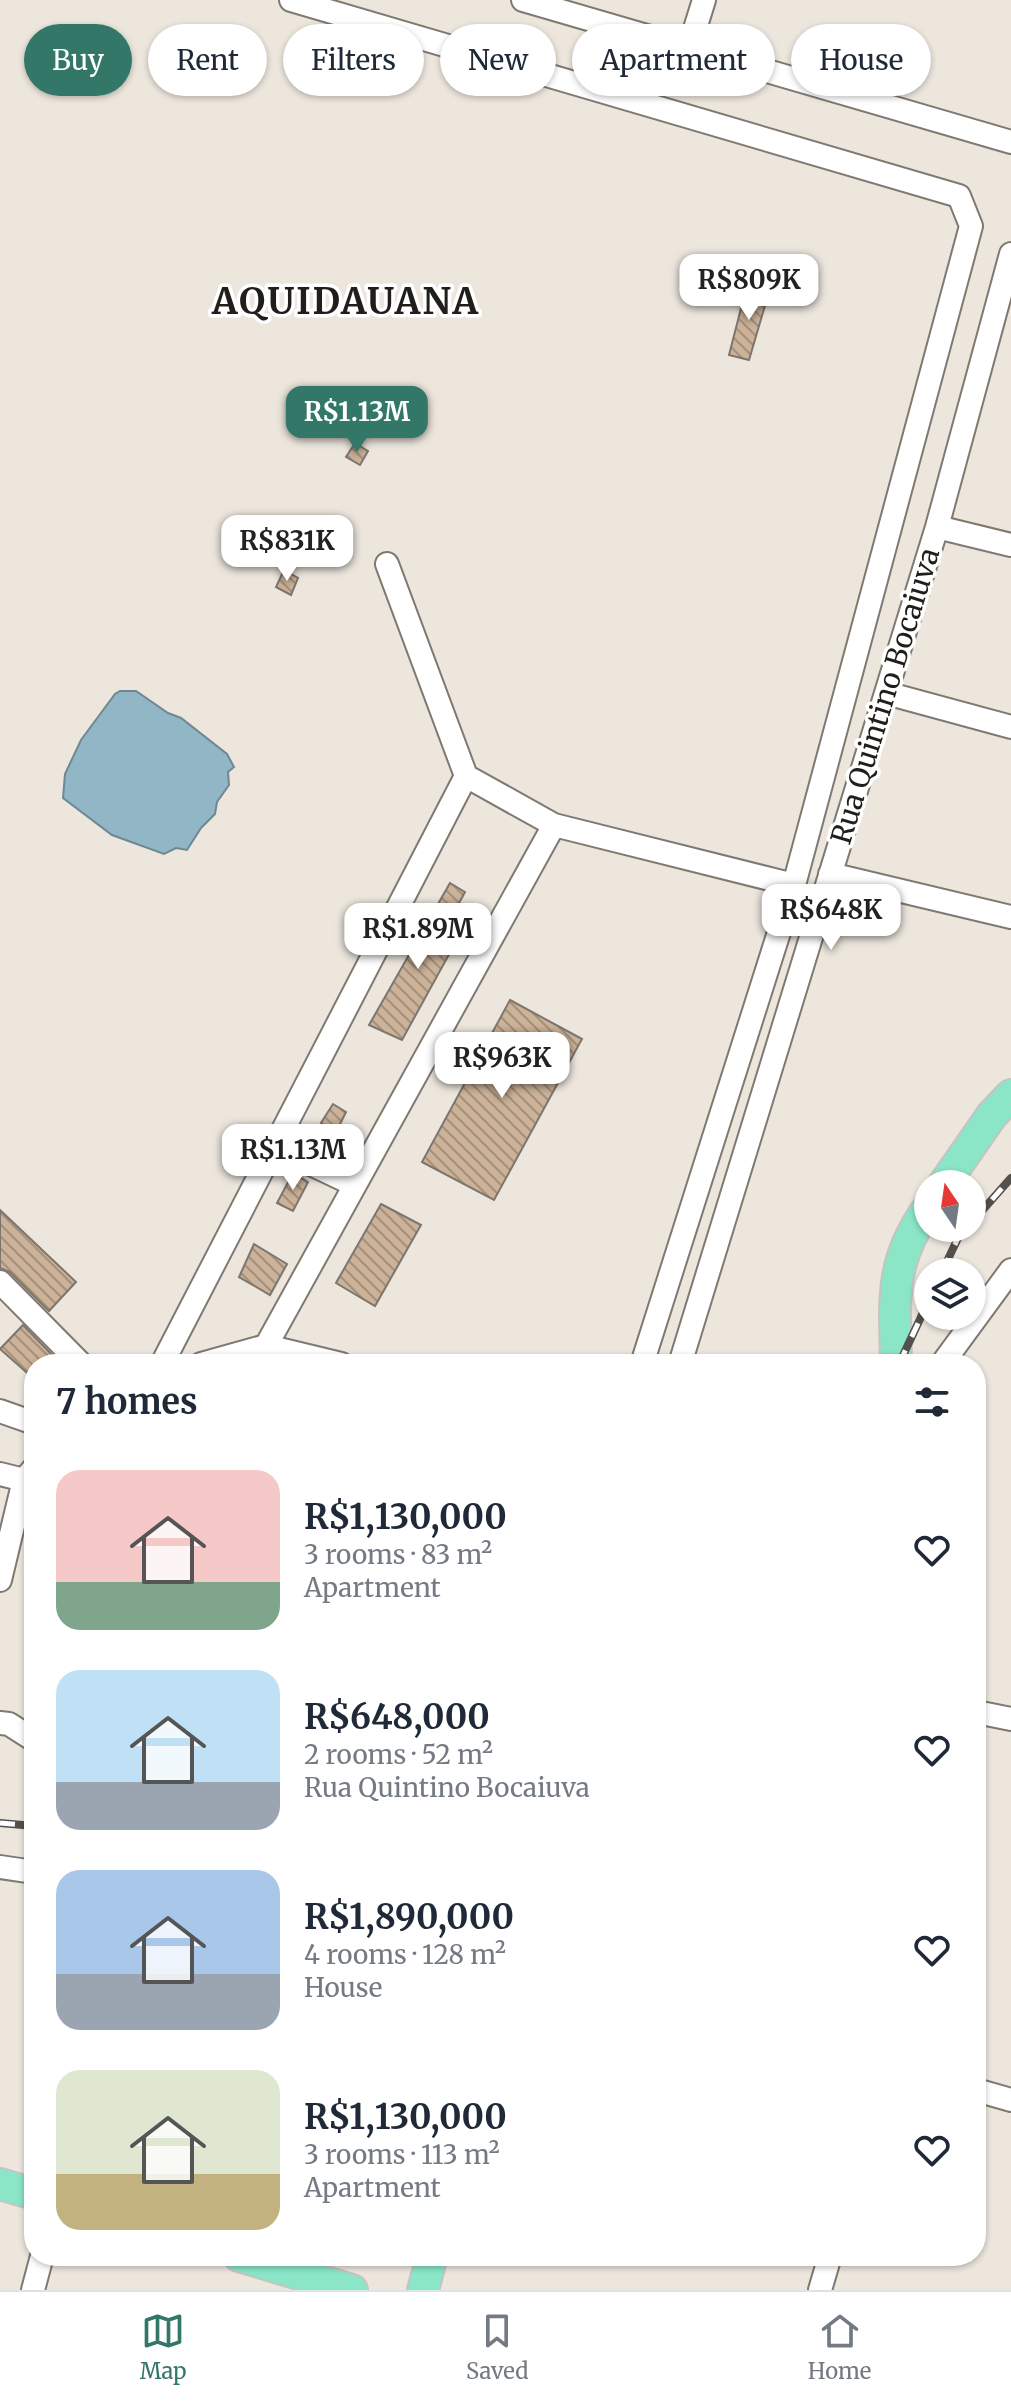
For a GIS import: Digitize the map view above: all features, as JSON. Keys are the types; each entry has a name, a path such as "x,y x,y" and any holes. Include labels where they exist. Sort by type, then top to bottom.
{"main road":[{"path":"954,1170 992,1115 1011,1095"},
{"path":"896,1354 895,1292 899,1261 914,1234"},
{"path":"0,2184 24,2191"},
{"path":"272,2266 352,2290"},
{"path":"423,2290 429,2266"}],"street":[{"path":"291,0 959,196 971,226 794,885 645,1354"},
{"path":"523,0 606,24"},
{"path":"696,24 704,0"},
{"path":"775,73 1011,142"},
{"name":"Rua Quintino Bocaiuva","path":"683,1354 937,527 1011,254"},
{"path":"937,527 1011,545"},
{"path":"387,564 466,776 554,825 794,885"},
{"path":"886,693 1011,727"},
{"path":"167,1354 466,776"},
{"path":"265,1354 554,825"},
{"path":"830,874 1011,917"},
{"path":"273,1146 355,1185"},
{"path":"949,1354 1011,1270"},
{"path":"3,1291 70,1354"},
{"path":"0,1411 24,1419"},
{"path":"0,1474 24,1474"},
{"path":"0,1580 24,1492"},
{"path":"986,1714 1011,1719"},
{"path":"0,1723 9,1724 24,1734"},
{"path":"0,1867 24,1871"},
{"path":"986,2093 1011,2100"},
{"path":"33,2290 39,2266"},
{"path":"820,2290 827,2266"}],"water":[{"path":"120,691 136,691 168,713 181,718 227,754 234,767 228,772 229,785 217,802 215,814 201,828 187,850 176,848 164,854 112,835 63,798 65,774 81,740"}],"building":[{"path":"747,285 769,292 749,360 729,355"},
{"path":"355,443 368,451 360,465 346,457"},
{"path":"284,570 298,578 291,595 276,587"},
{"path":"450,883 465,892 438,942 452,949 402,1040 369,1025"},
{"path":"510,1000 582,1039 494,1200 422,1162"},
{"path":"333,1104 346,1112 336,1132 321,1123"},
{"path":"293,1173 308,1182 293,1211 277,1203"},
{"path":"381,1204 421,1225 375,1306 336,1283"},
{"path":"0,1210 76,1282 49,1311 10,1272 0,1268"},
{"path":"254,1244 287,1264 270,1295 239,1277"},
{"path":"23,1325 51,1354 24,1354 24,1370 0,1349"}],"railway":[{"path":"986,1206 1011,1178"},
{"path":"949,1258 956,1242"},
{"path":"904,1354 915,1330"},
{"path":"0,1823 24,1825"}],"district":[{"name":"AQUIDAUANA","path":"346,301"}]}
